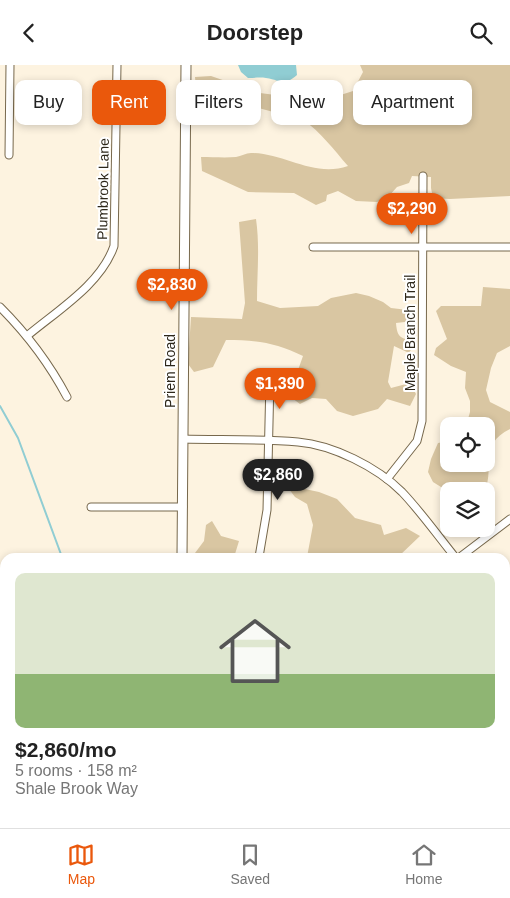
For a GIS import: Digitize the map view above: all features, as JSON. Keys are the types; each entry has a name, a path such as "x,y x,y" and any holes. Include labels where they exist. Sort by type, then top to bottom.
{"street":[{"path":"9,155 10,65"},
{"name":"Plumbrook Lane","path":"27,336 94,280 110,259 114,246 117,65"},
{"name":"Priem Road","path":"182,553 186,65"},
{"name":"Maple Branch Trail","path":"387,479 418,441 422,421 423,176"},
{"path":"313,247 510,247"},
{"path":"0,307 44,357 67,397"},
{"path":"260,553 266,510 270,379"},
{"path":"183,439 299,442 360,461 387,479 402,493 452,553"},
{"path":"91,507 183,507"},
{"path":"465,553 510,519"}],"shaded area":[{"path":"360,65 510,65 510,196 433,198 431,177 412,176 409,183 397,187 389,196 377,202 356,201 338,191 327,195 326,201 316,205 294,193 248,192 202,171 201,157 236,157 247,153 263,154 323,169 348,166 310,125 343,125 343,94 353,91 353,125 472,125 472,80 359,80 363,72"},
{"path":"211,76 223,80 195,80 195,77"},
{"path":"261,93 271,94 271,111 261,109"},
{"path":"256,219 258,250 257,301 280,308 318,306 331,298 356,293 383,302 391,308 408,310 413,307 413,321 396,323 399,335 410,340 412,348 409,353 394,346 388,382 391,388 410,383 416,394 410,406 387,399 378,409 353,416 337,411 326,399 312,398 300,404 292,398 292,387 303,356 275,345 257,342 226,340 213,367 194,372 188,364 191,317 242,319 245,303 239,222"},
{"path":"483,287 510,289 510,346 497,353 486,390 490,402 510,412 510,429 495,441 495,417 469,417 470,401 465,388 466,372 451,366 434,355 436,348 447,339 436,311 441,306 481,306"},
{"path":"438,443 440,443 440,472 489,472 488,482 440,482 440,486 433,482 428,472"},
{"path":"286,485 319,492 337,499 355,518 381,525 384,535 406,528 420,536 402,553 308,553 313,525 307,504 295,497"},
{"path":"212,521 221,536 239,541 235,553 195,553 204,541 206,525"}],"water":[{"path":"238,65 296,65 297,75 290,80 275,80 248,78 241,72"}],"waterway":[{"path":"0,406 18,438 61,553"}]}
